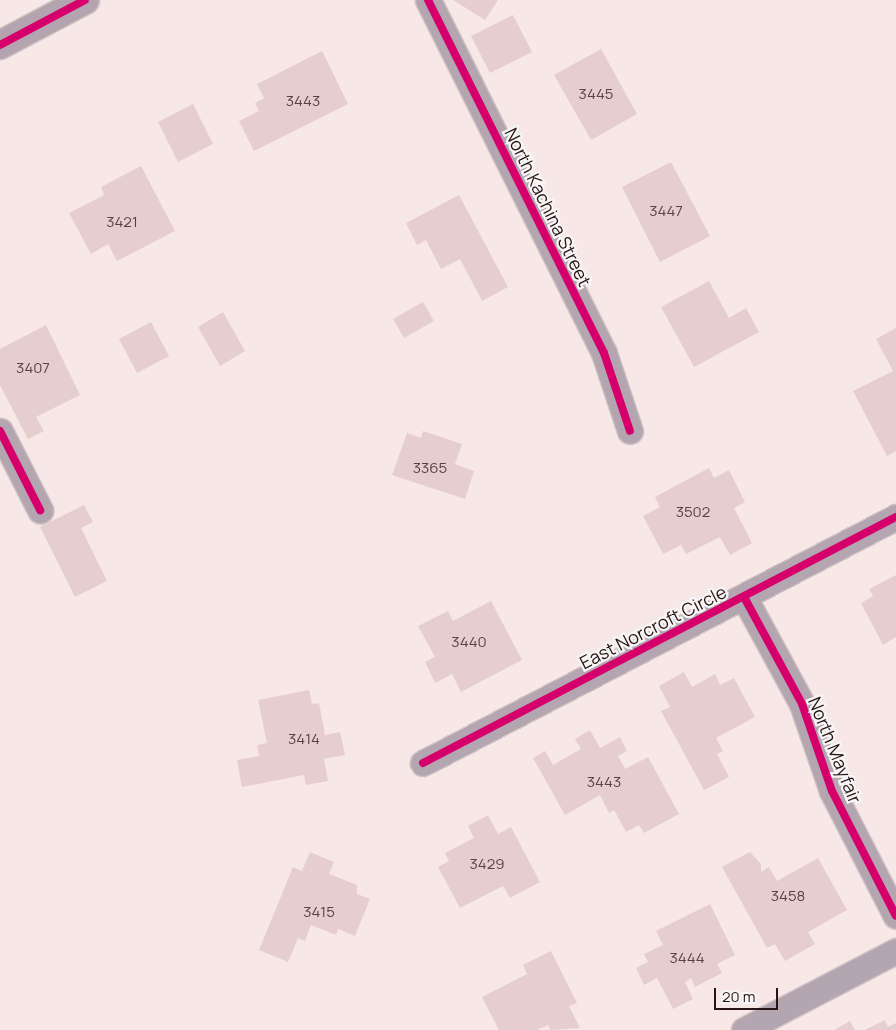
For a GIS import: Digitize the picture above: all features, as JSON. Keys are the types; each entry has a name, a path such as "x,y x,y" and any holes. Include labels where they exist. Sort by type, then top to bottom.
{"main road":[{"path":"0,45 85,0"}],"street":[{"name":"North Kachina Street","path":"428,0 604,353 630,431"},
{"path":"0,431 40,510"},
{"name":"East Norcroft Circle","path":"423,763 896,517"},
{"name":"North Mayfair","path":"744,597 802,704 832,791 896,916"},
{"path":"744,1030 896,951"}],"building":[{"path":"453,0 498,0 485,20"},
{"path":"513,15 532,52 490,73 471,36"},
{"path":"601,49 637,114 591,140 554,75"},
{"path":"322,51 348,104 254,151 239,121 259,111 255,103 264,98 257,84"},
{"path":"193,104 213,144 178,162 158,122"},
{"path":"671,162 710,236 660,262 622,187"},
{"path":"141,166 175,231 117,261 108,244 91,254 69,213 104,195 101,187"},
{"path":"459,195 508,287 482,301 460,259 441,269 426,240 417,245 406,223"},
{"path":"709,281 729,318 746,308 759,332 694,367 661,307"},
{"path":"423,302 434,321 404,338 393,319"},
{"path":"223,312 245,351 220,366 198,327"},
{"path":"151,322 169,356 137,373 119,339"},
{"path":"46,325 80,395 36,417 44,431 28,439 0,385 0,349"},
{"path":"896,328 896,451 887,456 853,391 893,371 876,339"},
{"path":"423,431 462,444 455,464 474,471 465,499 392,475 407,433 421,438"},
{"path":"709,468 714,478 729,470 745,502 734,508 752,543 730,555 720,537 686,554 681,545 663,554 643,516 660,507 655,497"},
{"path":"84,505 93,522 81,528 107,581 75,597 40,527"},
{"path":"896,575 896,637 883,645 861,603 873,596 869,589"},
{"path":"491,601 522,660 461,692 452,674 435,683 425,662 435,657 418,626 448,611 453,621"},
{"path":"684,672 692,687 715,674 720,685 734,678 755,717 716,738 723,751 717,754 729,777 704,790 661,711 670,707 659,686"},
{"path":"309,690 312,704 319,703 325,735 340,732 345,755 324,759 328,781 306,785 304,775 242,787 237,760 259,756 257,745 267,743 258,700"},
{"path":"590,730 600,748 620,737 627,751 618,756 625,769 648,757 679,814 644,833 639,825 626,832 614,810 609,813 600,795 565,815 533,758 545,751 553,765 581,749 575,739"},
{"path":"488,815 498,834 511,827 540,882 510,898 503,886 460,908 438,867 449,861 445,853 474,838 468,826"},
{"path":"310,852 334,862 329,874 357,885 357,894 370,899 355,936 338,929 336,935 311,925 305,941 298,938 288,962 259,950 293,867 302,871"},
{"path":"750,852 761,864 761,872 769,867 777,881 818,858 847,910 808,932 815,944 785,961 775,944 767,948 722,867"},
{"path":"710,904 735,955 717,964 722,973 695,987 691,978 685,982 693,999 673,1009 657,978 644,985 636,968 648,962 644,954 663,945 656,931"},
{"path":"551,951 577,1003 569,1006 580,1028 551,1030 548,1025 537,1030 499,1030 482,997 527,974 523,965"},
{"path":"885,1020 888,1027 896,1023 896,1030 865,1030"},
{"path":"850,1021 855,1030 834,1030"}],"cycle path":[{"path":"0,45 85,0"},
{"path":"428,0 604,353 630,431"},
{"path":"0,431 40,510"},
{"path":"423,763 896,517"},
{"path":"744,597 802,704 832,791 896,916"}]}
